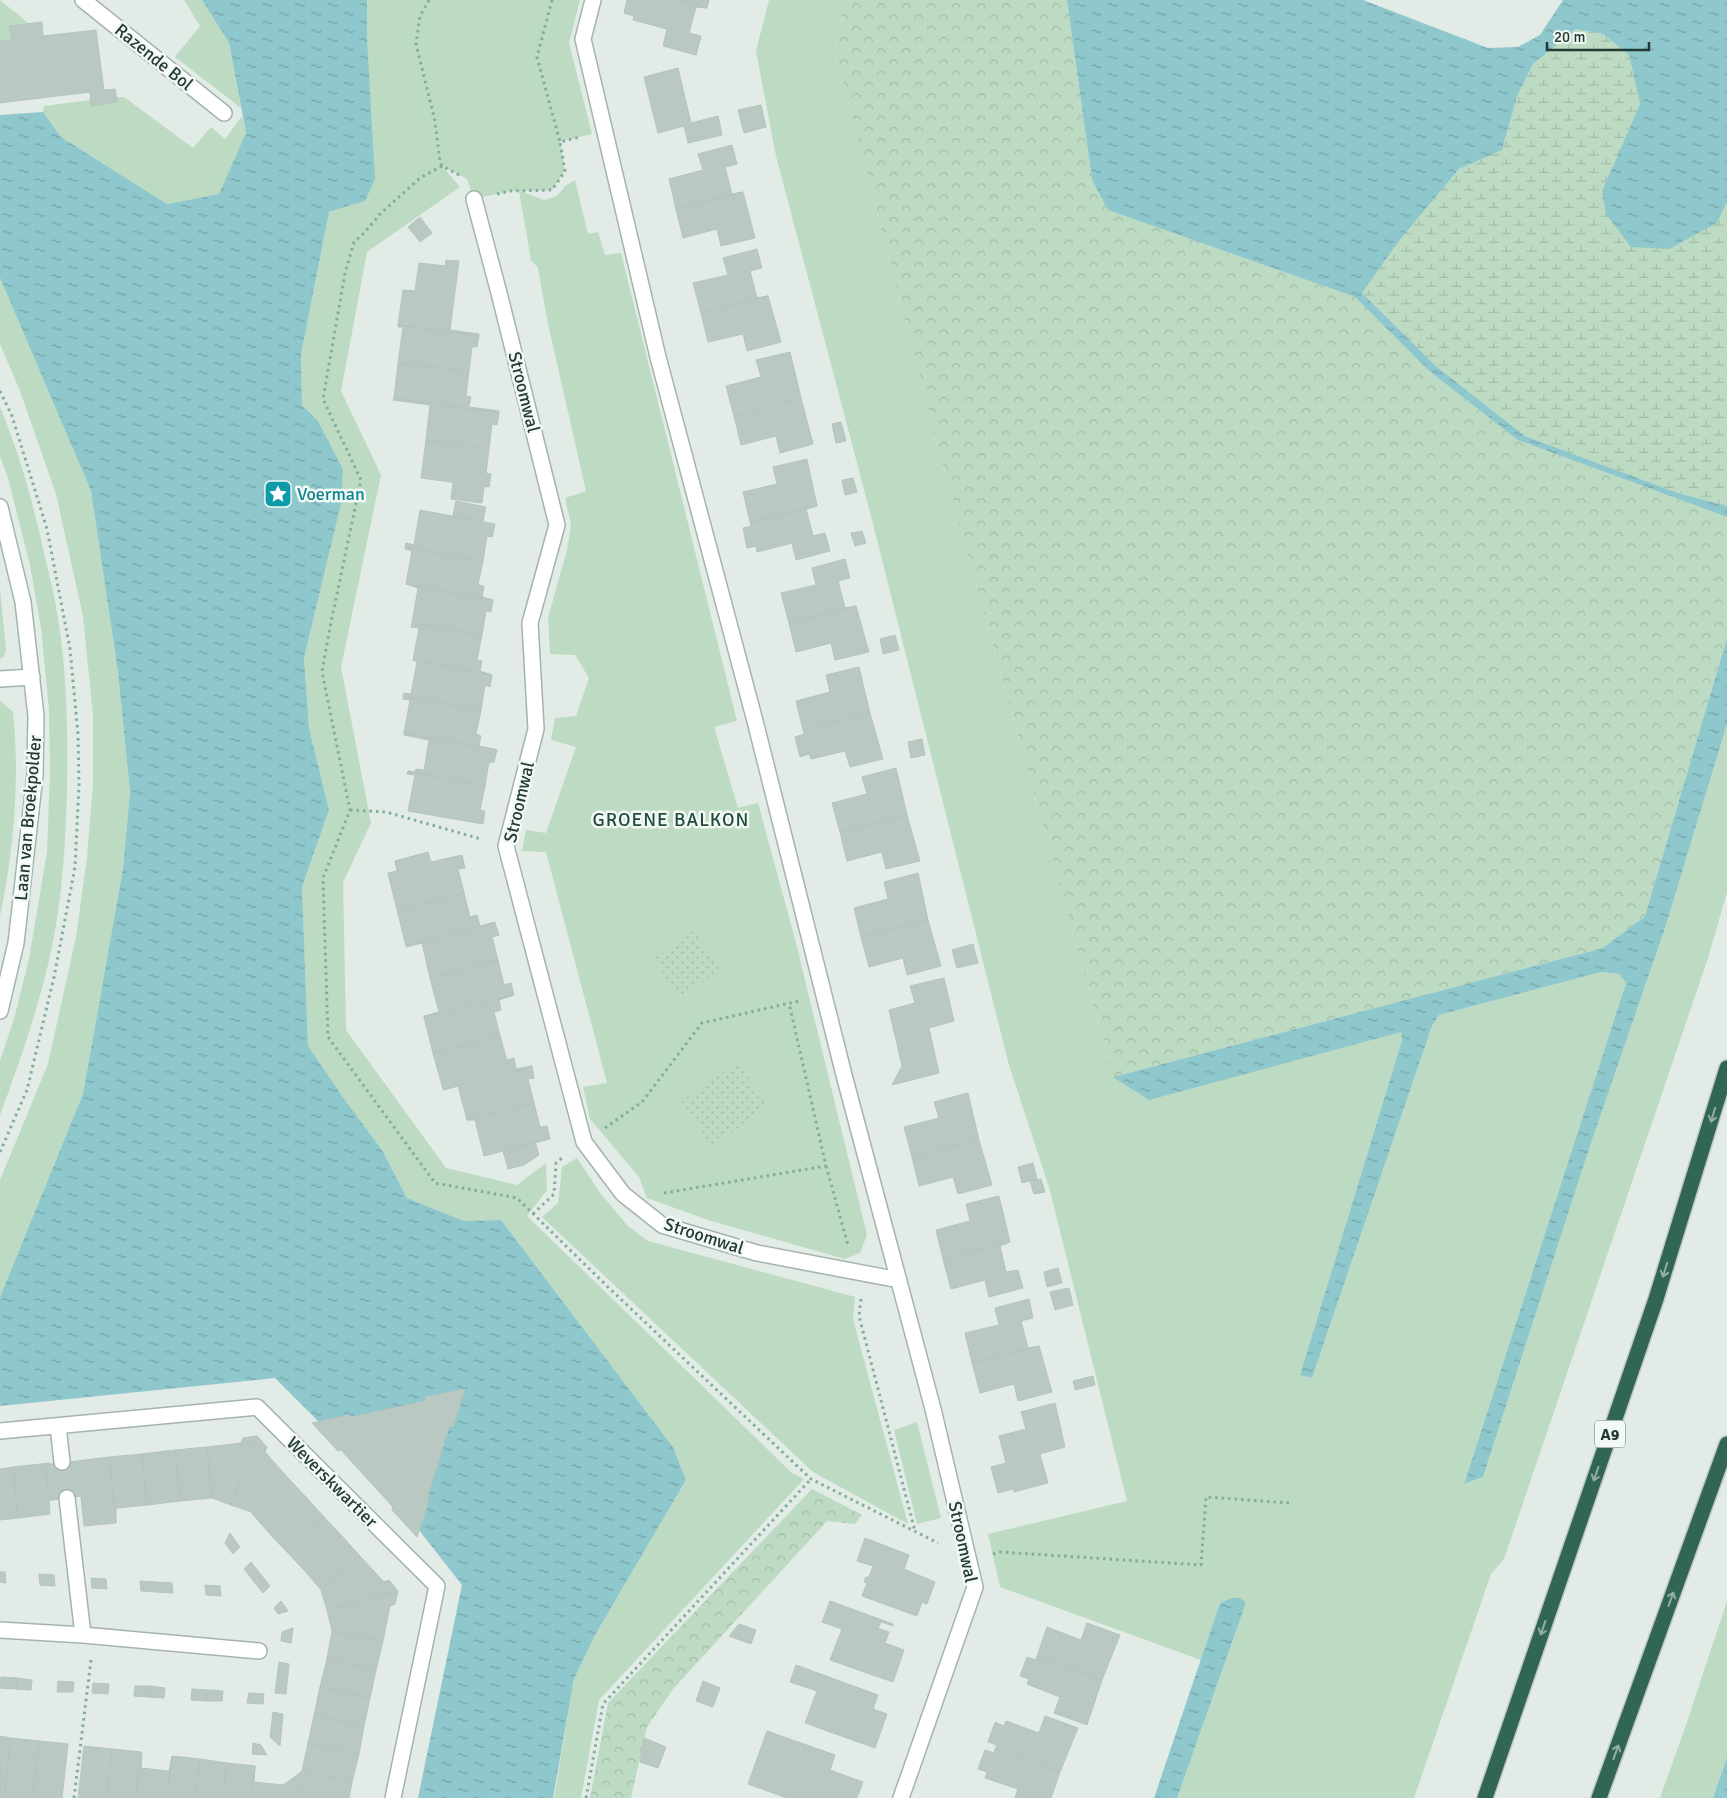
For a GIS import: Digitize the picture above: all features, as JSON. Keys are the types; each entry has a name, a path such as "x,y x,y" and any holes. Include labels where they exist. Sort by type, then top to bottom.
{"highway":[{"name":"A9","path":"1484,1798 1656,1299 1727,1068"},
{"path":"1599,1798 1727,1444"}],"street":[{"name":"Razende Bol","path":"83,0 224,113"},
{"name":"Stroomwal","path":"593,0 583,39 658,357 753,712 824,995 933,1409 975,1587 901,1798"},
{"name":"Stroomwal","path":"474,199 557,525 530,623 536,729 506,846 584,1142 623,1194 662,1225 758,1253 899,1280"},
{"name":"Laan van Broekpolder","path":"0,507 23,602 36,716 35,775 16,943 0,1011"},
{"path":"0,679 32,677"},
{"name":"Weverskwartier","path":"0,1431 257,1408 437,1586 393,1798"},
{"path":"58,1426 62,1462"},
{"path":"67,1498 88,1636"},
{"path":"0,1630 259,1651"}],"path":[{"path":"429,0 420,16 416,44 435,121 442,166"},
{"path":"510,191 552,190 565,171 560,142 537,57 552,0"},
{"path":"560,142 605,132"},
{"path":"442,166 467,179"},
{"path":"442,166 420,178 354,242 345,273 323,399 361,480 322,672 350,810 323,878 328,1037 435,1183 517,1198 811,1479 915,1532 859,1316 862,1295 826,1166 790,1003"},
{"path":"350,810 386,812 506,846"},
{"path":"608,1126 642,1102 702,1023 824,995"},
{"path":"533,1214 554,1194 556,1163 584,1142"},
{"path":"628,1199 826,1166"},
{"path":"586,1798 603,1704 811,1479"},
{"path":"969,1559 1001,1552 1201,1565 1206,1497 1289,1503"},
{"path":"74,1798 88,1636"}],"green space":[{"path":"0,0 28,23 9,26 12,40 0,41"},
{"path":"184,0 202,0 229,43 241,108 175,57 200,26"},
{"path":"367,0 580,0 569,43 592,134 560,142 565,171 552,190 520,191 544,200 557,196 565,186 575,180 588,234 598,232 605,255 621,253 737,721 714,727 738,808 758,803 795,939 867,1235 860,1253 845,1259 708,1220 647,1198 639,1177 590,1119 583,1087 607,1083 546,852 522,851 526,830 546,833 576,747 551,740 555,718 576,716 589,678 575,655 550,654 548,618 567,550 571,525 565,498 586,491 548,324 538,268 531,260 519,191 510,191 474,199 467,179 443,167 460,187 367,252 341,391 381,475 341,667 371,823 343,882 346,1030 446,1168 517,1185 546,1163 547,1190 527,1216 792,1473 804,1479 599,1700 581,1798 554,1798 574,1679 595,1635 686,1480 673,1447 501,1220 464,1221 407,1198 382,1150 308,1046 302,887 329,810 309,728 304,658 342,500 343,469 318,421 302,405 301,355 329,212 365,201"},
{"path":"769,0 846,0 834,47 943,466 1113,1077 1401,1032 1402,1040 1300,1375 1312,1378 1432,1026 1439,1015 1601,972 1619,974 1626,983 1464,1484 1483,1477 1587,1155 1666,925 1727,724 1727,892 1708,958 1504,1559 1491,1574 1414,1798 1177,1798 1246,1603 1220,1603 1201,1660 1000,1587 988,1534 1127,1501 1049,1187 1009,1065 871,516 776,156 756,51"},
{"path":"846,0 1067,0 1092,180 1108,210 1355,297 1429,371 1518,440 1727,517 1727,638 1645,916 1603,948 1113,1077 943,466 834,47"},
{"path":"1576,29 1603,34 1629,55 1640,104 1602,191 1717,223 1727,202 1727,506 1678,493 1525,436 1437,367 1362,293 1399,241 1459,169 1502,150 1517,96 1533,64"},
{"path":"116,97 124,97 193,148 211,127 225,139 242,116 246,133 220,194 167,204 61,137 43,112 44,106 91,100 92,106 116,102"},
{"path":"0,278 91,491 118,672 130,791 123,869 83,1094 0,1297 0,1180 48,1064 76,937 87,858 93,783 93,716 83,616 56,494 20,391 0,344"},
{"path":"0,407 13,440 28,489 58,618 66,703 67,803 60,897 54,938 42,990 0,1115 0,1061 14,1019 29,959 47,852 50,773 49,709 41,628 30,565 8,478 0,456"},
{"path":"0,590 6,649 4,657 0,659"},
{"path":"0,701 13,712 16,789 9,865 0,916"},
{"path":"694,931 720,969 679,999 654,959"},
{"path":"737,1063 769,1105 712,1148 681,1101"},
{"path":"577,1158 600,1193 628,1226 648,1241 855,1297 853,1319 908,1524 813,1472 542,1217 558,1203 562,1167"},
{"path":"917,1422 941,1518 917,1524 894,1430"},
{"path":"812,1489 862,1515 855,1524 827,1521 673,1689 647,1727 631,1798 590,1798 608,1703"},
{"path":"1727,1601 1727,1757 1713,1798 1660,1798 1687,1722"}],"water":[{"path":"202,0 367,0 367,40 375,179 365,201 329,212 301,355 302,405 318,421 343,469 342,500 304,658 309,728 329,810 302,887 308,1046 382,1150 407,1198 464,1221 501,1220 673,1447 686,1480 595,1635 574,1679 553,1798 418,1798 462,1585 419,1530 429,1502 427,1499 449,1427 453,1426 464,1389 426,1397 425,1401 352,1417 349,1415 319,1422 275,1378 0,1406 0,1297 83,1094 123,869 130,791 118,672 91,491 0,278 0,115 43,112 61,137 167,204 219,194 246,133 229,43"},
{"path":"1067,0 1363,0 1488,48 1518,47 1540,35 1563,0 1727,0 1727,202 1717,223 1669,249 1631,247 1606,214 1602,191 1640,104 1629,55 1603,34 1576,29 1533,64 1517,96 1502,150 1459,169 1399,241 1362,293 1437,367 1525,436 1678,493 1727,506 1727,517 1518,440 1429,371 1355,297 1108,210 1092,180"},
{"path":"1727,638 1727,724 1666,925 1587,1155 1483,1477 1464,1484 1626,983 1619,974 1601,972 1439,1015 1432,1026 1312,1378 1300,1375 1402,1040 1401,1032 1149,1100 1113,1077 1603,948 1645,916"},
{"path":"1232,1598 1240,1598 1246,1603 1177,1798 1154,1798 1220,1603"},
{"path":"1727,1757 1727,1798 1713,1798"}],"building":[{"path":"627,0 675,0 707,8 696,7 689,33 701,36 696,55 663,46 667,29 633,20 634,16 624,13"},
{"path":"675,0 709,0 707,8"},
{"path":"42,22 43,36 96,30 104,90 115,89 117,102 91,106 90,92 0,103 0,41 12,40 9,26"},
{"path":"678,68 691,123 718,116 722,135 688,143 684,126 658,133 644,77"},
{"path":"761,105 766,127 744,133 738,110"},
{"path":"732,145 737,164 725,167 732,194 743,192 676,209 669,179 703,170 698,154"},
{"path":"743,192 755,238 721,246 717,229 683,238 676,209"},
{"path":"420,217 432,233 420,242 408,227"},
{"path":"757,249 762,268 750,271 757,298 768,296 701,313 693,283 728,275 723,258"},
{"path":"446,260 459,261 450,330 479,334 479,336 398,325 403,290 415,291 419,263 445,266"},
{"path":"768,296 781,342 747,351 743,334 708,342 701,313"},
{"path":"398,325 479,336 477,347 472,347 469,371 398,363 403,327 398,327"},
{"path":"790,352 801,398 734,416 726,386 761,377 756,360"},
{"path":"398,363 469,371 466,396 471,397 469,407 499,411 499,413 394,398"},
{"path":"394,398 499,413 497,425 492,424 489,449 426,440 430,405 393,400"},
{"path":"801,398 813,444 780,453 776,436 741,445 734,416"},
{"path":"841,422 846,441 836,443 832,424"},
{"path":"426,440 489,449 486,473 491,474 489,487 421,478"},
{"path":"807,459 817,506 750,522 743,492 777,484 773,467"},
{"path":"853,478 857,492 845,495 842,480"},
{"path":"453,483 484,487 482,503 451,499"},
{"path":"456,501 486,507 483,521 453,516"},
{"path":"817,506 806,509 813,536 825,533 830,551 796,560 792,543 757,552 756,546 747,548 743,528 751,526 750,522"},
{"path":"420,510 495,524 492,537 487,536 483,561 405,547 406,543 414,545"},
{"path":"862,531 866,543 855,546 851,533"},
{"path":"405,547 483,561 478,585 484,586 482,597 493,600 406,584 412,551 405,549"},
{"path":"845,559 850,578 838,581 845,608 856,606 789,623 781,593 816,585 812,568"},
{"path":"406,584 493,600 491,612 486,611 482,635 412,623 418,588"},
{"path":"856,606 869,652 835,660 831,643 796,652 789,623"},
{"path":"412,623 482,635 477,660 482,661 480,671 492,675 413,660 419,628 411,627"},
{"path":"895,635 899,650 883,654 880,639"},
{"path":"413,660 492,675 490,687 485,685 481,710 403,696 404,693 411,694 417,662"},
{"path":"859,667 870,713 803,730 796,701 830,692 826,675"},
{"path":"403,696 481,710 476,734 481,736 479,746 497,750 404,733 410,700 403,699"},
{"path":"870,713 883,759 850,767 845,751 811,759 809,754 800,757 795,737 804,734 803,730"},
{"path":"404,733 497,750 494,762 489,762 485,786 408,771 424,770 429,740 404,735"},
{"path":"922,739 925,755 911,758 908,742"},
{"path":"896,768 907,815 840,832 832,803 867,794 862,777"},
{"path":"408,771 485,786 480,810 485,811 483,824 408,811 415,775 407,774"},
{"path":"907,815 920,861 886,869 882,852 847,861 840,832"},
{"path":"428,852 431,862 462,855 465,868 458,869 464,893 397,910 388,873 397,871 395,861"},
{"path":"918,873 928,920 861,937 854,908 888,899 884,882"},
{"path":"464,893 470,917 477,915 480,926 495,923 406,946 397,910"},
{"path":"928,920 941,966 907,975 903,958 869,967 861,937"},
{"path":"495,923 499,935 492,937 498,960 430,978 422,943 406,947 406,946"},
{"path":"973,944 978,963 957,968 952,950"},
{"path":"498,960 504,985 511,983 514,995 424,1017 439,1012 430,978"},
{"path":"944,978 954,1021 929,1028 939,1073 892,1085 902,1066 889,1010 915,1003 910,986"},
{"path":"514,995 499,1000 501,1010 494,1012 500,1036 433,1053 424,1017"},
{"path":"500,1036 507,1060 514,1058 516,1069 532,1066 443,1089 433,1053"},
{"path":"532,1066 534,1078 528,1079 534,1103 467,1120 458,1086 443,1090"},
{"path":"968,1093 979,1140 912,1157 904,1127 939,1118 934,1102"},
{"path":"534,1103 540,1127 547,1126 550,1139 484,1156 475,1120 467,1120"},
{"path":"979,1140 992,1185 958,1194 953,1177 919,1186 912,1157"},
{"path":"535,1142 539,1155 524,1165 508,1169 503,1151"},
{"path":"1033,1163 1037,1179 1022,1183 1018,1167"},
{"path":"1041,1179 1045,1192 1034,1194 1030,1181"},
{"path":"999,1196 1010,1242 943,1259 936,1230 970,1221 966,1204"},
{"path":"1010,1242 1000,1246 1006,1272 1018,1270 1023,1288 989,1297 985,1280 951,1289 943,1259"},
{"path":"1058,1268 1062,1283 1047,1287 1044,1272"},
{"path":"1069,1288 1073,1305 1055,1310 1050,1292"},
{"path":"1029,1299 1033,1318 1021,1321 1028,1348 1039,1346 972,1363 965,1333 999,1325 995,1308"},
{"path":"1039,1346 1052,1392 1018,1401 1014,1384 980,1393 972,1363"},
{"path":"1093,1376 1095,1385 1075,1390 1073,1381"},
{"path":"465,1389 453,1426 449,1427 417,1537 392,1510 393,1507 341,1450 338,1451 312,1423 349,1415 352,1417 425,1401 426,1397"},
{"path":"1055,1403 1065,1447 1040,1454 1048,1483 1014,1492 1013,1489 998,1493 991,1467 1006,1463 999,1436 1026,1429 1021,1412"},
{"path":"257,1436 267,1447 265,1452 288,1478 251,1512 231,1505"},
{"path":"257,1436 231,1505 212,1498 207,1447 241,1443 243,1438"},
{"path":"207,1447 212,1498 180,1501 175,1450"},
{"path":"175,1450 180,1501 147,1505 142,1454"},
{"path":"142,1454 147,1505 116,1508 116,1523 109,1457"},
{"path":"109,1457 116,1523 84,1526 81,1496 49,1499 45,1465"},
{"path":"50,1463 50,1465 45,1465 49,1499 53,1498 53,1500 49,1500 50,1514 18,1518 13,1467"},
{"path":"13,1467 18,1518 0,1520 0,1469"},
{"path":"288,1478 306,1497 268,1532 251,1512"},
{"path":"306,1497 324,1517 286,1551 268,1532"},
{"path":"324,1517 342,1536 304,1570 286,1551"},
{"path":"230,1533 240,1547 233,1554 225,1543"},
{"path":"342,1536 359,1555 321,1590 304,1570"},
{"path":"865,1538 909,1555 904,1569 935,1582 927,1604 922,1602 917,1616 862,1596 867,1583 864,1582 866,1577 869,1577 873,1566 857,1561"},
{"path":"359,1555 384,1582 389,1580 398,1591 327,1610 321,1590"},
{"path":"251,1562 270,1586 263,1593 244,1569"},
{"path":"0,1572 5,1572 6,1583 0,1582"},
{"path":"39,1574 54,1575 55,1586 40,1585"},
{"path":"91,1578 106,1579 107,1589 92,1588"},
{"path":"140,1581 172,1583 173,1593 141,1591"},
{"path":"205,1585 220,1586 221,1596 206,1595"},
{"path":"398,1591 395,1604 390,1606 383,1641 332,1631 327,1610"},
{"path":"281,1601 288,1611 278,1614 274,1608"},
{"path":"830,1601 893,1624 893,1626 881,1622 878,1628 889,1632 885,1643 904,1650 893,1682 830,1660 842,1629 822,1622"},
{"path":"1087,1623 1120,1635 1102,1680 1037,1656 1047,1627 1081,1640"},
{"path":"739,1624 756,1630 751,1644 729,1636"},
{"path":"293,1628 291,1643 281,1641 282,1632"},
{"path":"332,1631 383,1641 376,1670 327,1659"},
{"path":"1037,1656 1102,1680 1087,1725 1054,1713 1060,1697 1027,1684 1029,1679 1020,1676 1027,1657 1036,1660"},
{"path":"327,1659 376,1670 370,1698 320,1687"},
{"path":"279,1662 289,1664 286,1694 275,1693"},
{"path":"796,1665 878,1695 873,1709 887,1714 875,1748 805,1723 817,1691 790,1682"},
{"path":"1,1677 17,1678 16,1689 0,1688"},
{"path":"17,1678 32,1680 31,1690 16,1689"},
{"path":"58,1681 74,1682 73,1692 57,1692"},
{"path":"703,1681 720,1688 713,1707 696,1701"},
{"path":"93,1683 109,1684 108,1694 92,1693"},
{"path":"135,1686 150,1686 149,1697 134,1696"},
{"path":"150,1686 165,1688 164,1698 149,1697"},
{"path":"320,1687 370,1698 364,1726 314,1715"},
{"path":"192,1689 207,1690 206,1701 191,1700"},
{"path":"207,1690 223,1691 222,1701 206,1701"},
{"path":"249,1693 264,1694 263,1704 247,1703"},
{"path":"273,1712 283,1714 280,1746 270,1737"},
{"path":"314,1715 364,1726 359,1754 308,1743"},
{"path":"1045,1716 1078,1728 1060,1772 995,1749 997,1745 988,1742 995,1722 1004,1726 1006,1721 1039,1733"},
{"path":"767,1731 835,1755 830,1770 863,1782 857,1798 787,1798 748,1784"},
{"path":"0,1736 11,1738 4,1798 0,1798"},
{"path":"11,1738 39,1741 33,1798 4,1798"},
{"path":"644,1738 666,1747 658,1768 640,1762"},
{"path":"39,1741 68,1744 62,1798 33,1798"},
{"path":"253,1743 261,1745 267,1755 252,1754"},
{"path":"308,1743 359,1754 352,1782 302,1771"},
{"path":"84,1746 112,1749 107,1798 78,1798"},
{"path":"112,1749 141,1752 136,1798 107,1798"},
{"path":"995,1749 1060,1772 1051,1798 1015,1798 1018,1789 985,1778 987,1772 978,1769 985,1750 994,1753"},
{"path":"141,1752 141,1768 169,1771 172,1756 167,1798 136,1798"},
{"path":"172,1756 200,1759 195,1798 167,1798"},
{"path":"200,1759 227,1763 223,1798 195,1798"},
{"path":"227,1763 255,1766 251,1798 223,1798"},
{"path":"255,1766 254,1782 283,1785 281,1798 251,1798"},
{"path":"302,1771 352,1782 349,1798 307,1798 293,1778"},
{"path":"293,1778 307,1798 281,1798 283,1785"}],"place":[{"name":"Voerman","path":"278,494"}],"district":[{"name":"GROENE BALKON","path":"671,819"}]}
